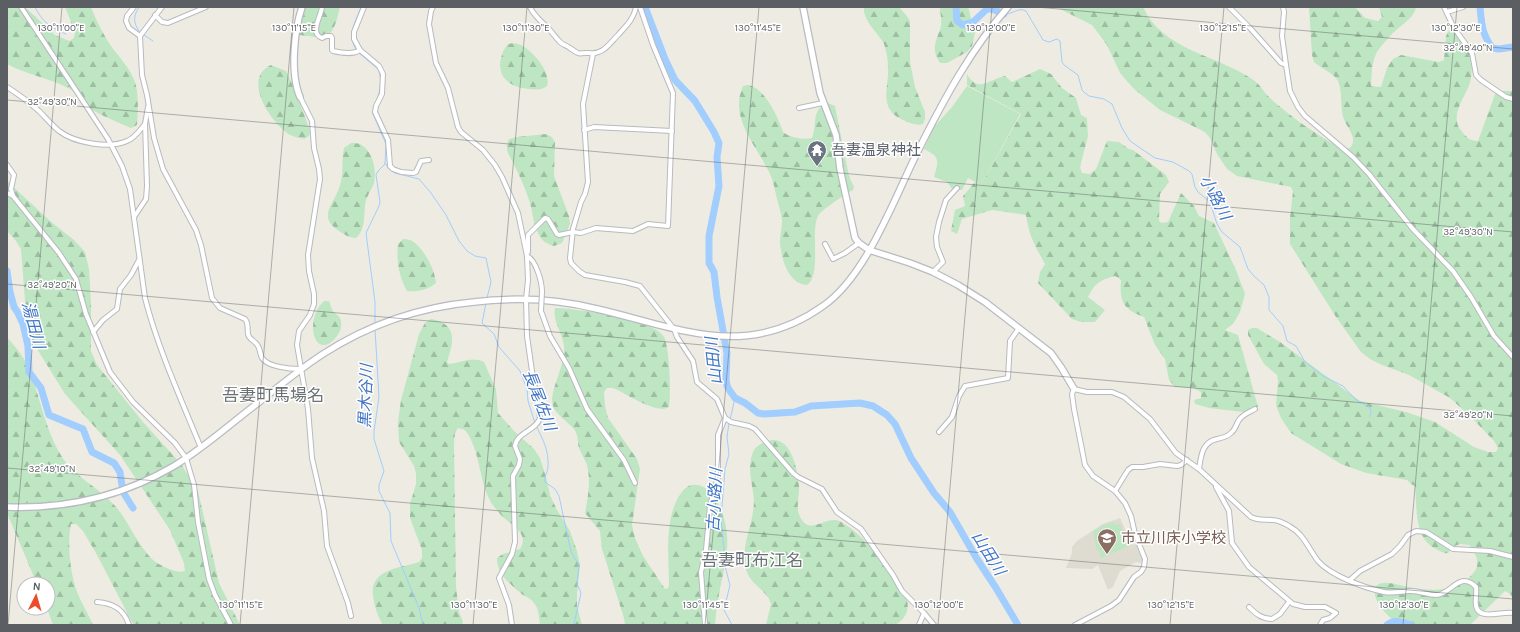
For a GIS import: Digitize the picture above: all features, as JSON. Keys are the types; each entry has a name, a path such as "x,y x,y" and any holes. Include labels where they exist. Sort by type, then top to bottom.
{"street":[{"path":"21,7 110,144 122,166 130,189 145,298 156,336 201,448"},
{"path":"134,7 127,16 126,22 129,28 140,36"},
{"path":"162,7 140,36 142,75 154,138 160,159 166,175 196,230 201,246 212,298 216,304 225,311 245,319 248,322 248,336 257,344 263,358 267,362 287,369 301,369"},
{"path":"155,15 162,22 168,23 206,7"},
{"path":"302,7 297,25 294,73 295,84 312,121 314,148 320,180 308,255 308,271 314,299 312,310 299,331 297,345 308,408 312,458 324,510 327,546 348,603 351,616"},
{"path":"322,7 316,26 317,35 322,38 331,36 333,51 341,53 358,51"},
{"path":"364,7 354,36 358,51 379,66 383,74 382,94 376,106 375,112 388,140 390,166 401,172 414,173 416,172 421,161 429,160"},
{"path":"433,7 431,11 430,24 436,63 438,70 447,84 458,127 461,132 483,150 502,177 518,213 527,256 528,280 523,299 527,336 540,418 539,422 518,438 515,446 520,459 519,465 512,476 515,542 512,554 499,578 509,605 512,625"},
{"path":"530,7 533,13 548,27 560,42 571,48 576,53 581,54 600,53 606,49 631,20 636,7"},
{"path":"527,256 528,234 545,218 548,219 558,235 573,232 581,233 596,228 636,230 648,224 668,226 673,98 672,89 653,45 640,7"},
{"path":"804,7 820,93 836,135 840,169 854,233 859,243 870,250 933,272 971,292 1051,353 1074,389 1087,392 1112,392 1124,397 1150,419 1164,435 1172,448 1216,484 1251,517 1260,520 1276,520 1294,529 1303,536 1322,566 1350,580 1384,592 1398,593 1411,591 1435,595 1442,593 1462,581 1469,582 1476,587 1476,608 1479,612 1488,614 1507,612 1513,613"},
{"path":"8,507 48,507 88,500 129,488 173,466 201,448 301,369 322,355 354,336 372,328 421,311 472,302 523,299 565,303 595,308 706,336 738,337 770,333 800,322 826,305 841,291 870,250 944,101 966,63 1008,7"},
{"path":"1229,7 1281,63 1286,65"},
{"path":"1283,7 1282,36 1286,65 1290,91 1298,107 1305,116 1364,168 1397,211 1453,271 1471,296 1494,336 1513,357"},
{"path":"1444,7 1454,28 1472,53 1476,75 1506,97 1513,99"},
{"path":"1447,12 1463,7"},
{"path":"593,54 583,104 588,182 586,194 579,206 573,232 570,258 571,262 585,275 640,286 674,329 677,337 692,361 697,382 717,399 728,420 755,429 793,473 822,489 838,512 861,529 893,575 902,591 934,625"},
{"path":"7,87 38,110 63,133 74,139 90,143 110,144 128,141 133,138 145,124"},
{"path":"134,217 146,199 145,124 148,102"},
{"path":"799,108 823,103"},
{"path":"584,130 594,127 672,131"},
{"path":"7,165 14,175 11,189 13,196 59,253 76,279 86,314 110,372 133,402 176,443 186,458 194,485 198,522 209,579 231,625"},
{"path":"933,272 944,262 937,247 936,237 939,222 946,200 957,188"},
{"path":"7,193 13,196"},
{"path":"824,244 833,259 859,243"},
{"path":"527,256 532,260 540,280 542,292 541,312 550,336 569,368 587,409 624,460 635,482"},
{"path":"93,332 103,320 117,309 120,289 131,275 139,260"},
{"path":"939,432 952,417 959,396 965,386 1008,378 1010,341 1019,328"},
{"path":"1074,389 1072,394 1074,409 1085,465 1093,476 1115,491 1125,503 1131,516 1135,534 1145,555 1144,567 1134,577 1119,600 1111,606 1075,625"},
{"path":"1198,469 1202,451 1206,444 1230,434 1236,428 1241,417 1255,410"},
{"path":"704,625 701,572 706,550 710,506 713,490 718,477 718,435 728,420"},
{"path":"1115,491 1128,470 1132,467 1160,464 1177,466 1181,465 1187,460"},
{"path":"1216,484 1229,511 1232,543 1249,567 1289,602 1297,606 1325,607 1336,613 1330,618 1323,620 1320,625"},
{"path":"1350,580 1360,571 1392,554 1408,535 1416,530 1426,532 1453,549 1490,551 1513,557"},
{"path":"97,602 119,607 129,625"},
{"path":"1249,607 1261,617 1272,619 1280,614 1289,602"},
{"path":"919,625 924,613"}],"shaded area":[{"name":"市立川床小学校","path":"1120,518 1132,545 1138,543 1143,556 1143,563 1136,562 1120,571 1113,587 1108,590 1098,565 1092,569 1066,568 1072,553 1072,547 1077,541 1103,524"}],"green space":[{"path":"7,7 25,7 55,35 69,41 74,38 75,32 65,7 91,7 105,37 127,67 135,82 138,98 137,125 131,128 104,116 89,108 70,89 7,64"},
{"path":"298,7 340,7 332,30 329,34 318,37 300,35 296,28"},
{"path":"864,7 899,7 910,21 910,62 915,87 925,112 923,124 913,124 901,119 893,114 888,106 886,96 888,60 886,50 884,44 868,22 864,12"},
{"path":"940,7 968,7 975,32 972,46 967,52 947,63 940,63 935,53 935,44 941,26"},
{"path":"1056,7 1143,7 1152,21 1163,33 1192,50 1252,79 1275,103 1293,117 1314,132 1343,148 1350,148 1353,136 1343,117 1340,88 1337,79 1314,62 1312,55 1309,7 1355,7 1365,18 1378,21 1382,17 1379,7 1416,7 1413,15 1389,37 1377,52 1373,65 1371,86 1381,87 1387,68 1393,59 1401,55 1439,62 1444,60 1446,36 1450,29 1459,33 1464,39 1469,52 1472,68 1469,85 1457,113 1457,119 1458,126 1471,140 1478,141 1495,94 1502,91 1513,91 1513,598 1505,591 1470,625 1399,625 1381,608 1376,599 1375,591 1376,587 1382,583 1391,583 1432,590 1455,587 1461,584 1467,580 1476,569 1477,559 1473,550 1469,545 1460,544 1452,547 1448,553 1446,553 1429,544 1420,530 1418,522 1415,486 1407,480 1366,473 1341,464 1291,433 1281,418 1276,405 1277,375 1264,364 1248,335 1248,330 1257,328 1280,342 1360,401 1406,412 1435,422 1474,447 1488,452 1496,452 1498,448 1494,441 1470,416 1450,398 1409,375 1370,359 1361,352 1336,317 1290,244 1290,218 1293,191 1291,187 1237,176 1227,169 1217,154 1210,138 1205,132 1160,110 1134,89 1120,73 1107,45 1092,25"},
{"path":"513,43 523,46 534,55 546,74 548,80 547,86 534,90 513,85 505,79 502,75 500,64 502,53 508,44"},
{"path":"271,65 286,71 296,92 310,131 309,136 304,139 290,135 282,129 262,101 259,90 259,80 262,72"},
{"path":"1040,69 1051,74 1062,88 1076,98 1081,115 1087,118 1088,136 1080,167 1082,173 1090,174 1096,169 1107,141 1119,142 1133,150 1166,175 1169,182 1160,194 1159,221 1162,223 1168,222 1181,193 1194,206 1199,216 1214,223 1236,270 1245,294 1240,312 1233,324 1225,330 1238,335 1258,407 1243,412 1209,408 1195,404 1194,400 1201,398 1201,392 1193,388 1175,387 1169,380 1165,359 1155,345 1144,317 1127,308 1124,304 1121,294 1121,280 1115,276 1098,283 1088,297 1105,310 1095,322 1081,322 1072,319 1038,283 1040,272 1045,264 1033,241 1026,215 992,210 962,219 957,234 951,231 955,210 965,206 963,196 975,182 981,185 1021,114 967,85 967,74 975,83 984,84 1005,76 1012,82"},
{"path":"747,85 753,87 765,96 778,118 783,132 801,139 812,138 817,113 822,106 828,103 835,106 849,176 854,187 853,190 829,206 818,216 815,232 814,272 807,285 800,284 790,275 784,262 780,242 782,220 773,181 745,130 741,119 739,109 740,97 743,86"},
{"path":"967,86 1020,114 981,185 968,178 962,190 952,189 947,182 934,177 937,167 936,157 924,149 934,127 952,107"},
{"path":"546,134 552,137 555,143 554,176 569,216 570,224 562,243 554,246 544,242 539,236 526,191 507,148 509,139"},
{"path":"351,143 360,144 368,151 373,161 375,172 374,183 366,200 362,230 356,238 345,235 339,231 332,225 328,215 338,192 341,180 344,148"},
{"path":"7,181 50,221 74,240 85,252 89,269 91,351 97,365 143,422 181,464 198,491 219,583 240,625 134,625 83,531 76,524 71,524 69,548 72,574 78,594 93,625 53,625 50,616 56,616 56,576 34,576 7,513 7,337 28,366 51,436 62,457 74,471 110,500 121,513 140,544 151,558 157,563 171,570 178,572 185,571 184,563 170,530 120,455 65,394 34,344 26,313 21,249 7,231"},
{"path":"403,239 414,242 426,256 432,267 436,283 430,287 422,290 407,291 400,274 397,250 398,244"},
{"path":"324,301 329,301 333,311 339,316 341,326 337,336 329,343 323,345 318,342 314,336 313,328 314,318"},
{"path":"555,308 579,310 631,320 658,331 664,337 668,351 670,371 669,407 663,409 649,406 613,388 607,388 604,392 605,406 608,418 637,459 640,469 632,525 635,538 643,556 665,589 669,586 668,544 670,524 675,504 680,495 686,487 692,485 700,486 707,489 717,502 724,519 727,543 726,560 715,625 625,625 602,549 600,531 585,513 589,483 587,465 579,448 575,430 559,415 553,406 553,394 564,354 563,341 554,313"},
{"path":"431,319 440,321 446,325 452,334 451,347 447,362 449,364 471,360 480,360 484,362 496,389 498,413 514,431 534,449 540,458 550,495 570,531 577,551 580,565 577,606 582,625 540,625 538,611 534,603 514,588 502,574 497,564 497,558 503,554 520,549 523,538 518,530 502,516 492,504 484,486 477,457 470,438 465,430 458,428 455,433 454,443 456,587 459,612 463,622 462,625 383,625 379,618 375,608 373,596 373,587 376,580 388,571 419,562 422,558 422,550 410,518 410,504 416,484 416,474 414,466 399,442 398,422 401,400 419,334 425,323"},
{"path":"772,440 779,441 784,444 789,450 795,463 799,485 798,512 802,520 810,526 831,520 841,522 863,539 876,553 893,576 908,604 906,615 898,623 895,625 766,625 771,604 768,597 748,574 744,560 746,540 754,502 750,471 752,455 758,446"},
{"path":"1113,522 1115,525 1120,524 1129,546 1101,558 1099,550 1097,550 1093,532 1103,525"}],"waterway":[{"path":"35,7 41,17 48,24 66,34"},
{"path":"139,31 136,25 135,16 140,7"},
{"path":"357,51 352,39 352,34 354,24 361,7"},
{"name":"山田川","path":"645,7 665,59 675,80 695,101 719,143 717,157 719,186 709,236 709,263 714,272 727,353 726,379 727,386 730,391 735,398 745,403 758,413 764,414 795,412 811,406 860,403 873,406 887,415 895,424 911,458 934,493 950,512 1018,625"},
{"path":"956,7 957,21 963,25 973,22 987,9 992,9 1004,14"},
{"path":"1480,7 1484,32 1492,48 1499,49 1513,47"},
{"name":"小路川","path":"1006,14 1018,10 1026,11 1043,40 1049,42 1057,39 1060,41 1062,62 1064,65 1078,75 1082,90 1085,93 1089,96 1104,99 1112,104 1122,128 1130,141 1155,158 1173,162 1192,174 1195,187 1198,192 1210,202 1217,224 1222,232 1240,247 1248,269 1264,285 1269,297 1269,310 1283,326 1287,341 1296,346 1305,362 1323,376 1343,386 1355,399 1369,407 1371,411 1370,417"},
{"path":"144,35 153,41"},
{"path":"359,53 378,69 380,73 379,94 376,102"},
{"path":"374,105 373,114 386,144 385,163"},
{"name":"長尾佐川","path":"385,163 389,169 395,173 419,179 431,193 446,215 459,241 467,251 475,256 486,258 491,282 487,298"},
{"name":"黒木谷川","path":"375,323 375,302 366,233 380,202 376,175 385,164"},
{"name":"湯田川","path":"7,271 14,307 23,324 28,346 29,372 41,388 49,415 83,429 92,452 114,463 120,472 123,492 133,508"},
{"name":"長尾佐川","path":"486,303 482,323 494,334 499,347 520,371 527,389 528,401 535,423"},
{"name":"黒木谷川","path":"375,329 379,397 374,439 384,471 379,485 379,491 390,513 391,541 419,608 423,625"},
{"name":"古小路川","path":"730,420 735,398"},
{"name":"古小路川","path":"729,423 727,437 729,454 725,469 721,519 726,570 730,585 724,610 732,625"},
{"name":"長尾佐川","path":"536,426 548,455 548,468 545,482 555,489 559,496 571,552 579,565 577,584 581,593 574,624"},
{"name":"山田川","path":"1387,625 1393,622 1402,622 1411,625"}],"place":[{"name":"吾妻温泉神社","path":"817,167"},
{"name":"市立川床小学校","path":"1107,555"}],"district":[{"name":"吾妻町馬場名","path":"273,395"},
{"name":"吾妻町布江名","path":"752,560"}]}
